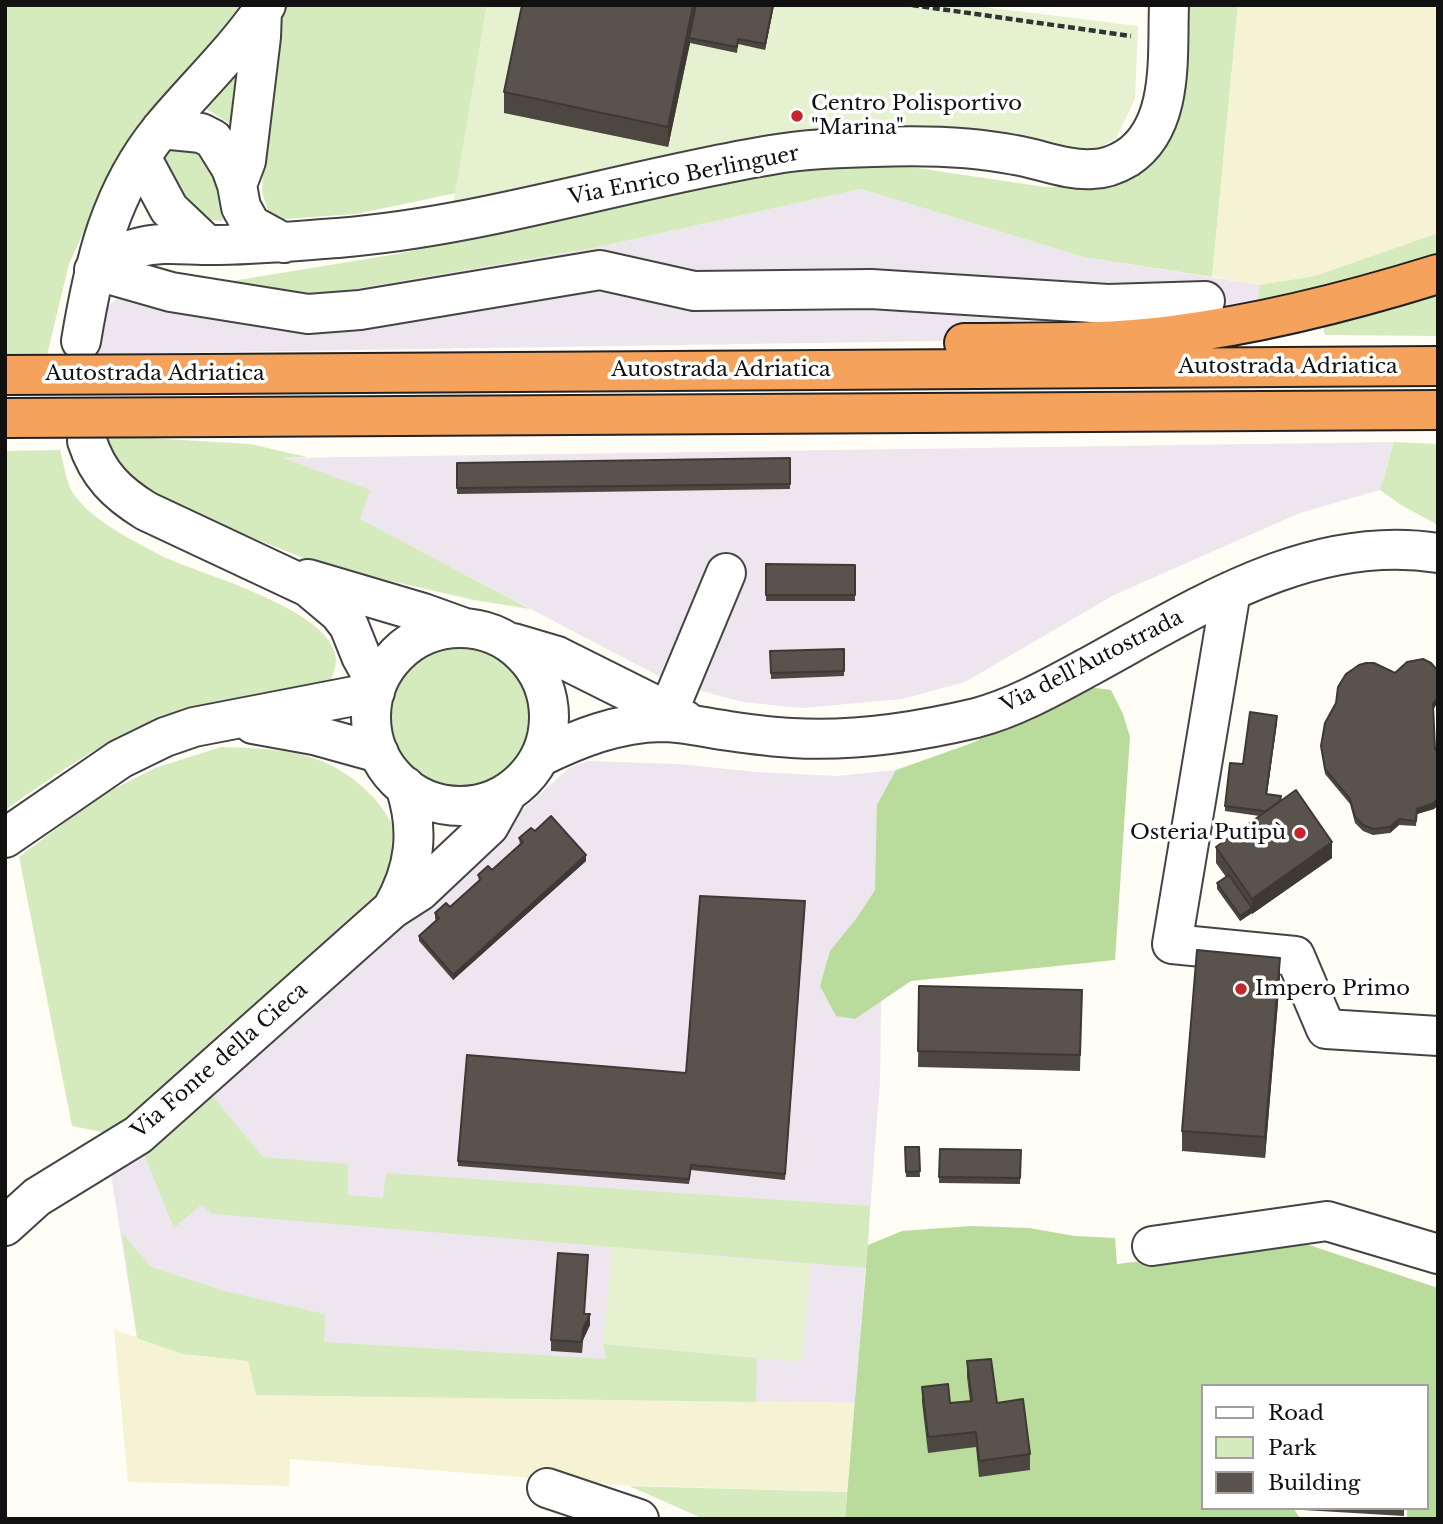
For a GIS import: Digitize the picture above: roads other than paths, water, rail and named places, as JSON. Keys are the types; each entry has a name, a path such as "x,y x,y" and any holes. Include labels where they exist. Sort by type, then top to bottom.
{"highway":[{"path":"689,371 823,344 1049,341 1171,335 1329,306 1438,274"},
{"name":"Autostrada Adriatica","path":"5,375 1438,366"},
{"name":"Autostrada Adriatica","path":"5,418 1438,410"}],"street":[{"name":"Via Enrico Berlinguer","path":"94,270 110,259 135,248 157,244 284,243 410,229 488,215 719,165 796,152 878,147 962,148 1014,154 1073,168 1092,170 1108,167 1144,145 1158,120 1165,87 1170,5"},
{"path":"237,185 246,161 264,8"},
{"path":"81,341 101,242 119,197 151,143 264,8"},
{"path":"151,143 201,133 213,139 237,185 241,206 251,225 284,243"},
{"path":"151,143 169,209 207,245"},
{"path":"94,270 171,292 308,314 360,310 600,270 694,291 872,289 1108,304 1205,301"},
{"path":"88,441 98,468 108,483 125,498 308,587 339,613 349,626 376,689"},
{"name":"Via dell'Autostrada","path":"508,641 557,656 682,718 794,738 892,734 978,717 1015,704 1231,591 1301,563 1378,549 1438,553"},
{"path":"262,565 462,627 478,629 508,641 525,655 538,673 546,693 550,715 548,737 540,757 531,771 508,792 483,803 456,806 429,800 405,786 390,771 379,753 372,723 376,689 387,666 402,650 430,634 462,627"},
{"path":"682,718 726,573"},
{"path":"1231,591 1172,944 1294,957 1326,1029 1438,1036"},
{"path":"5,838 120,759 165,737 194,727 376,689"},
{"name":"Via dell'Autostrada","path":"540,757 600,731 682,718"},
{"path":"230,720 314,735 379,753"},
{"name":"Via Fonte della Cieca","path":"392,909 410,870 414,849 412,807 405,786"},
{"name":"Via Fonte della Cieca","path":"5,1226 37,1197 138,1135 392,909 421,891 489,825 508,792"},
{"path":"1152,1246 1328,1221 1438,1254"},
{"path":"547,1488 639,1519"}],"place":[{"name":"Centro Polisportivo \"Marina\"","path":"797,116"},
{"name":"Osteria Putipù","path":"1300,833"},
{"name":"Impero Primo","path":"1241,989"}]}
